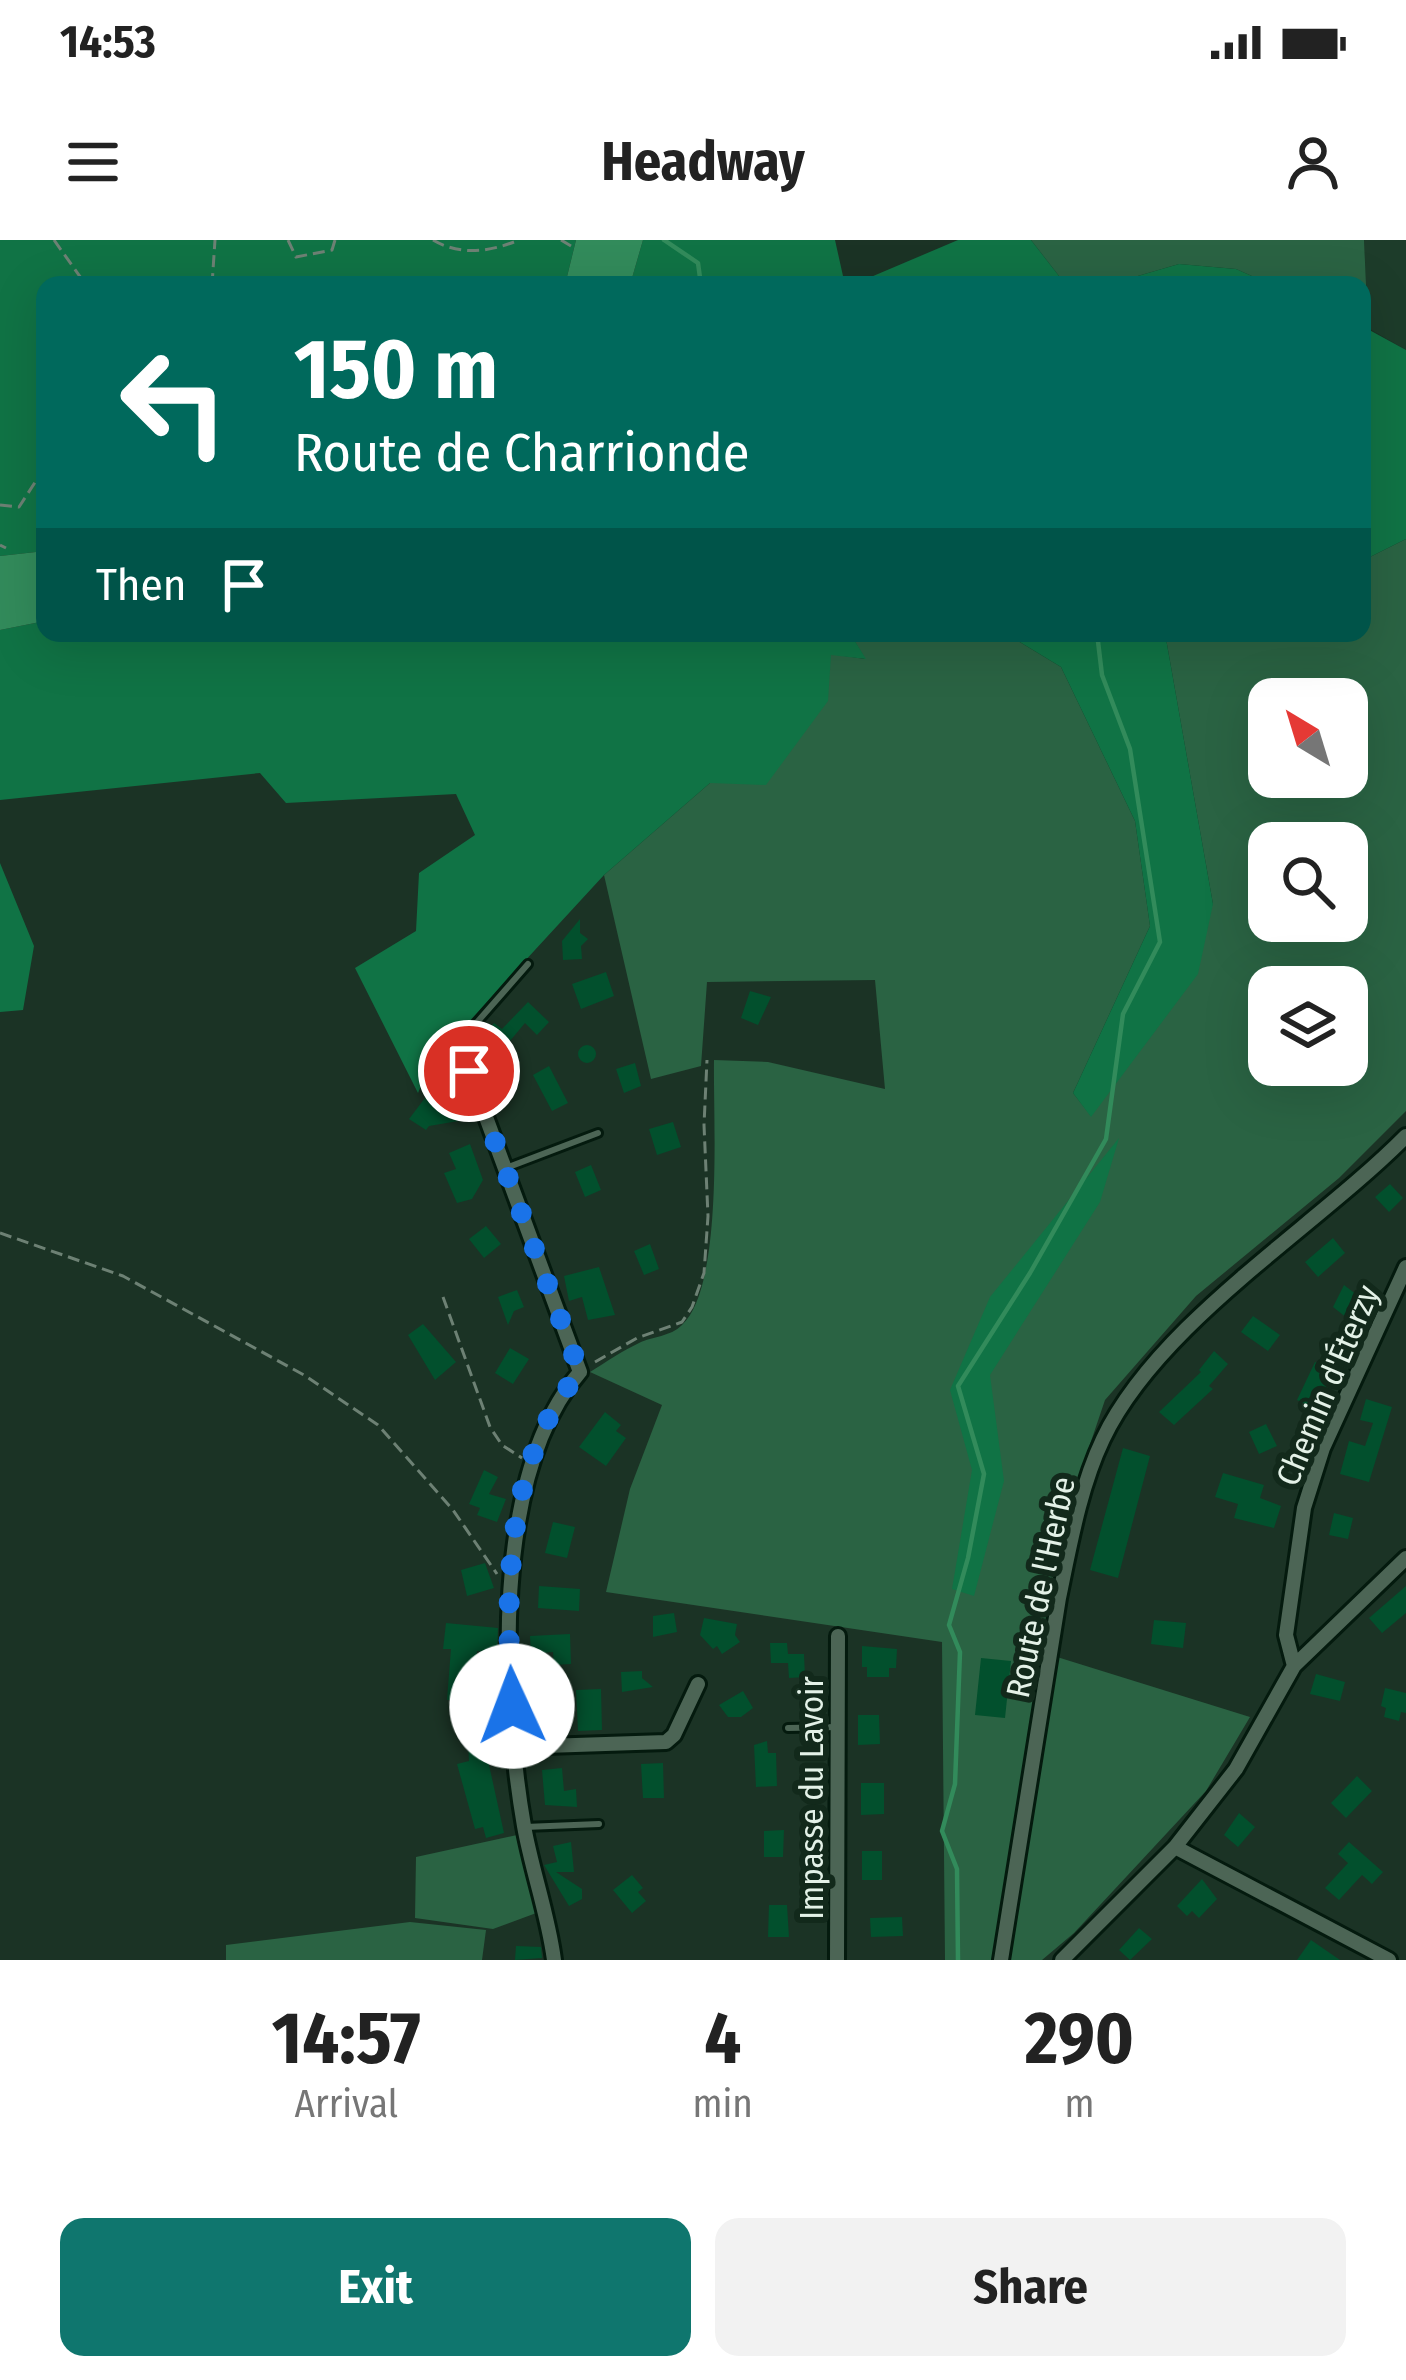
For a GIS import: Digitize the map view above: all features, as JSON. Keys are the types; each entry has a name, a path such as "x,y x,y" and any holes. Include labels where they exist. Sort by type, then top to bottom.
{"street":[{"path":"469,1071 580,1372 564,1390 530,1462 511,1595 515,1747 524,1827 550,1924 554,1960"},
{"name":"Route de l'Herbe","path":"1001,1960 1059,1598 1104,1436 1131,1393 1190,1325 1360,1182 1406,1136"},
{"name":"Chemin d'Éterzy","path":"1294,1666 1286,1635 1304,1508 1323,1448 1406,1267"},
{"path":"1062,1960 1175,1847 1236,1769 1294,1666 1406,1558"},
{"name":"Impasse du Lavoir","path":"837,1960 838,1636"},
{"path":"515,1747 666,1742 674,1735 698,1684"},
{"path":"1175,1847 1389,1960"}],"lane":[{"path":"469,1071 462,1052 465,1036 528,964"},
{"path":"506,1168 598,1133"},
{"path":"788,1728 838,1727"},
{"path":"524,1827 599,1824"}],"path":[{"path":"54,240 80,276"},
{"path":"213,276 215,240"},
{"path":"288,240 296,257 332,250 335,240"},
{"path":"433,240 452,251 500,248 519,240"},
{"path":"561,240 571,245"},
{"path":"0,505 19,507 36,480"},
{"path":"580,1372 637,1338 682,1322 692,1307 704,1273 708,1216 707,1060"},
{"path":"0,1233 123,1276 304,1376 378,1425 453,1510 511,1595"},
{"path":"443,1297 490,1427 512,1454 530,1462"}],"shaded area":[{"path":"0,240 576,240 567,276 36,276 36,552 0,556"},
{"path":"576,240 643,240 633,276 567,276"},
{"path":"643,240 835,240 843,276 633,276"},
{"path":"958,240 1031,240 1059,276 873,276"},
{"path":"1031,240 1364,240 1366,276 1252,276 1236,269 1179,264 1138,276 1059,276"},
{"path":"1364,240 1406,240 1406,350 1371,330 1371,276 1366,276"},
{"path":"1179,264 1236,269 1252,276 1138,276"},
{"path":"1371,331 1406,350 1406,539 1371,556"},
{"path":"1406,539 1406,1111 1339,1178 1196,1296 1105,1400 1082,1468 1041,1652 1250,1717 1206,1791 1074,1933 1042,1960 945,1960 942,1642 606,1592 630,1489 662,1405 590,1372 639,1343 677,1329 695,1305 710,1239 714,1060 768,1062 885,1089 875,980 707,982 701,1066 651,1079 604,875 710,783 831,654 865,659 855,642 1020,642 1061,667 1135,821 1150,926 1073,1093 1091,1116 1213,904 1167,642 1371,642 1371,556"},
{"path":"36,552 36,623 0,630 0,556"},
{"path":"36,623 36,642 856,642 866,659 831,655 828,701 766,785 710,783 604,875 430,1064 418,1093 355,968 416,931 419,873 475,835 456,794 286,803 260,773 0,800 0,630"},
{"path":"1020,642 1167,642 1213,904 1198,974 1091,1117 1073,1093 1150,926 1135,821 1061,667"},
{"path":"0,863 34,946 23,1010 0,1012"},
{"path":"1119,1138 1100,1202 990,1375 1004,1481 974,1596 952,1589 972,1470 950,1390 990,1297"},
{"path":"517,1835 539,1912 493,1929 415,1918 416,1857"},
{"path":"410,1922 486,1930 482,1960 226,1960 226,1945"}],"building":[{"path":"580,919 580,933 588,939 581,946 582,959 563,960 562,941"},
{"path":"606,972 614,996 581,1009 572,984"},
{"path":"750,991 771,997 758,1025 741,1018"},
{"path":"528,1002 549,1022 537,1035 525,1023 494,1060 476,1045 494,1023 502,1029"},
{"path":"587,1045 596,1054 587,1063 578,1054"},
{"path":"635,1063 641,1086 624,1093 616,1069"},
{"path":"549,1066 568,1103 552,1111 533,1075"},
{"path":"456,1084 464,1120 426,1130 409,1119 431,1090"},
{"path":"673,1122 681,1147 657,1155 649,1129"},
{"path":"470,1144 483,1180 472,1199 457,1203 444,1173 456,1169 449,1153"},
{"path":"591,1165 601,1190 585,1197 575,1172"},
{"path":"1390,1184 1403,1198 1389,1212 1375,1197"},
{"path":"486,1226 501,1244 484,1258 469,1239"},
{"path":"1333,1238 1345,1253 1318,1277 1305,1262"},
{"path":"650,1244 659,1269 644,1275 634,1251"},
{"path":"599,1267 615,1315 588,1320 582,1297 569,1301 564,1276"},
{"path":"1344,1285 1361,1298 1347,1318 1333,1307"},
{"path":"517,1290 524,1307 514,1311 508,1325 498,1297"},
{"path":"1253,1316 1280,1335 1268,1351 1241,1332"},
{"path":"423,1324 456,1362 435,1380 408,1335"},
{"path":"510,1348 529,1359 513,1384 495,1373"},
{"path":"1214,1351 1228,1364 1209,1386 1213,1389 1174,1425 1159,1412 1201,1372"},
{"path":"1315,1362 1335,1371 1316,1409 1297,1400"},
{"path":"1366,1399 1392,1407 1369,1482 1340,1474 1349,1441 1365,1446 1373,1423 1360,1420"},
{"path":"605,1412 621,1425 616,1431 626,1438 606,1466 579,1447"},
{"path":"1266,1424 1277,1446 1259,1454 1249,1432"},
{"path":"1123,1448 1150,1456 1118,1578 1090,1570"},
{"path":"484,1470 498,1477 489,1494 506,1499 497,1522 477,1515 480,1508 469,1504"},
{"path":"1223,1473 1264,1485 1260,1498 1281,1506 1274,1528 1234,1518 1238,1504 1215,1497"},
{"path":"1334,1513 1353,1518 1348,1539 1329,1535"},
{"path":"553,1522 575,1527 567,1558 545,1553"},
{"path":"485,1563 494,1588 467,1596 461,1570"},
{"path":"539,1586 580,1589 579,1611 538,1608"},
{"path":"1406,1586 1406,1613 1382,1633 1369,1618"},
{"path":"674,1613 677,1632 653,1637 653,1616"},
{"path":"704,1618 737,1624 735,1635 740,1642 722,1654 717,1646 713,1649 700,1635"},
{"path":"1154,1620 1186,1623 1183,1648 1151,1644"},
{"path":"446,1623 498,1628 497,1654 477,1651 473,1688 497,1686 498,1699 447,1700 451,1649 443,1649"},
{"path":"570,1634 571,1664 554,1665 553,1652 531,1654 530,1636"},
{"path":"770,1643 787,1643 788,1654 804,1654 805,1677 789,1678 788,1663 771,1663"},
{"path":"862,1646 897,1649 896,1668 889,1668 889,1677 867,1677"},
{"path":"981,1658 1011,1661 1005,1718 975,1715"},
{"path":"642,1671 642,1678 653,1687 622,1692 621,1672"},
{"path":"1316,1674 1345,1682 1340,1701 1310,1694"},
{"path":"1385,1688 1406,1693 1406,1713 1401,1712 1399,1721 1384,1717"},
{"path":"531,1689 553,1689 558,1721 536,1723"},
{"path":"601,1689 602,1730 578,1731 576,1690"},
{"path":"743,1691 753,1708 741,1717 728,1717 719,1705"},
{"path":"858,1715 879,1715 880,1744 858,1745"},
{"path":"767,1741 768,1753 776,1753 777,1786 756,1787 754,1745"},
{"path":"468,1742 484,1742 504,1833 486,1838 483,1827 475,1829 457,1764 469,1761"},
{"path":"663,1763 664,1798 643,1798 641,1764"},
{"path":"562,1768 564,1791 576,1789 577,1807 545,1805 542,1770"},
{"path":"1357,1776 1372,1791 1346,1818 1331,1803"},
{"path":"861,1783 884,1783 884,1814 861,1815"},
{"path":"1239,1813 1255,1827 1238,1847 1224,1835"},
{"path":"784,1830 783,1857 764,1857 764,1831"},
{"path":"571,1842 574,1872 556,1872 582,1889 582,1899 569,1906 544,1865 557,1862 553,1846"},
{"path":"1349,1842 1383,1872 1372,1884 1362,1875 1339,1900 1325,1888 1348,1863 1338,1854"},
{"path":"862,1851 882,1851 882,1880 862,1880"},
{"path":"632,1875 646,1901 632,1913 613,1890"},
{"path":"1202,1879 1217,1899 1199,1918 1192,1911 1187,1916 1177,1906"},
{"path":"769,1905 787,1905 789,1937 768,1937"},
{"path":"902,1917 903,1936 871,1937 870,1918"},
{"path":"1139,1928 1152,1939 1130,1960 1119,1950"},
{"path":"1311,1940 1340,1960 1297,1960"},
{"path":"516,1946 541,1947 542,1958 515,1960"}],"waterway":[{"path":"664,240 698,263 700,276"},
{"path":"958,1960 957,1869 942,1831 955,1784 960,1652 949,1625 984,1474 958,1386 1030,1273 1106,1139 1123,1014 1160,942 1130,749 1102,675 1098,642"}],"route":[{"path":"469,1071 580,1372 564,1390 530,1462 513,1559 512,1706"}]}
